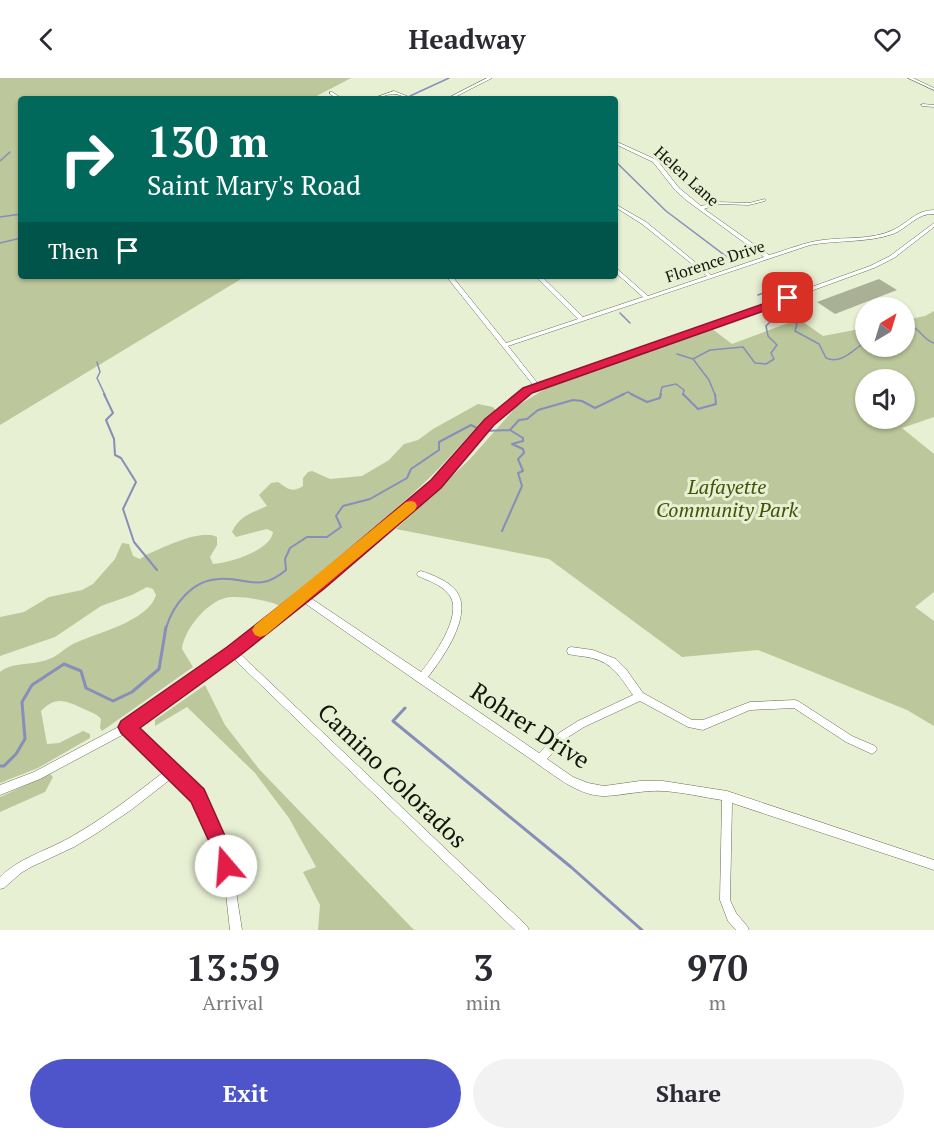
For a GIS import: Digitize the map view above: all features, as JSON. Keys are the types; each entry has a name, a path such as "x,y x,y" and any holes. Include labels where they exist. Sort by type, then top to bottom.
{"street":[{"path":"454,96 490,78"},
{"path":"910,78 934,89"},
{"path":"382,96 394,92 404,96"},
{"path":"331,93 336,96"},
{"path":"923,105 934,106"},
{"name":"Helen Lane","path":"618,143 655,161 676,189 768,257"},
{"path":"701,208 722,202 749,204 764,200"},
{"path":"618,207 644,223 711,276"},
{"name":"Florence Drive","path":"505,345 825,240 886,234 901,228 923,212 934,212"},
{"path":"0,790 36,776 127,727 232,652 303,597 436,484 489,422 515,399 537,386 872,267 892,257 934,225"},
{"path":"618,272 647,298"},
{"path":"451,279 537,386"},
{"path":"541,279 582,320"},
{"path":"421,574 448,589 456,598 458,607 441,654 421,679"},
{"name":"Rohrer Drive","path":"303,597 539,760 570,780 588,788 604,791 640,786 663,786 727,796 934,865"},
{"path":"571,651 590,652 607,659 622,671 640,696 692,724 703,724 750,706 795,704 849,739 872,749"},
{"name":"Camino Colorados","path":"232,652 523,930"},
{"path":"539,760 562,736 581,724 640,696"},
{"path":"127,727 197,796 221,847 230,885 236,930"},
{"path":"0,884 9,874 24,865 79,838 136,800 172,772"},
{"path":"727,796 725,900 732,917 743,930"}],"green space":[{"path":"0,78 351,78 317,96 18,96 18,279 241,279 0,425"},
{"name":"Lafayette Community Park","path":"934,311 934,417 915,424 915,369 855,369 855,429 903,429 934,454 934,592 915,607 934,621 934,726 907,710 758,650 682,657 549,559 396,529 469,460 517,406 545,389 711,328 732,344 799,319 823,336 855,330 855,357 915,357 915,318"},
{"path":"478,404 493,407 496,411 406,500 280,606 261,600 237,597 225,598 211,605 191,626 184,642 182,649 193,667 102,731 101,719 93,713 62,701 46,706 41,711 47,744 59,743 83,731 90,734 90,738 38,768 0,783 0,672 11,666 49,659 73,644 133,619 151,604 156,595 153,589 147,587 101,606 55,637 0,656 0,617 24,612 49,597 82,590 93,584 115,559 122,543 129,544 133,556 140,559 181,540 210,535 217,537 217,545 210,557 213,564 229,561 258,550 271,539 273,532 267,529 236,537 232,532 242,519 267,506 259,495 271,483 278,482 293,490 303,486 303,478 312,471 330,479 362,476 389,460 404,444 418,440"},
{"path":"205,685 225,725 259,769 414,930 318,930 320,905 303,872 316,867 289,818 255,773 187,707 155,726 155,720"},
{"path":"50,774 53,777 45,792 0,812 0,797"}],"building":[{"path":"879,279 897,290 879,297 855,297 855,306 835,314 817,302"}],"waterway":[{"path":"410,96 449,78"},
{"path":"0,161 10,152"},
{"path":"618,164 666,211 735,263"},
{"path":"0,217 18,214"},
{"path":"0,243 18,239"},
{"path":"771,290 785,285"},
{"path":"758,295 769,291"},
{"path":"620,313 630,323"},
{"path":"693,359 710,350 743,347 755,363 766,364 774,359 771,353 777,345 768,336 766,326 775,317 788,317 797,324 795,331 819,344 826,358 840,359 855,350"},
{"path":"915,328 934,343"},
{"path":"677,354 693,359"},
{"path":"693,359 709,380 715,395"},
{"path":"97,362 100,372 97,378 105,395"},
{"path":"660,395 662,387 676,384 684,390 683,394"},
{"path":"621,395 628,392 633,395"},
{"path":"104,394 113,413 106,420 114,439 115,455 121,458 136,482 123,509 134,542 157,570"},
{"path":"510,430 519,420 527,419 538,410 573,400 582,401 595,408 624,394"},
{"path":"633,395 647,402 660,398 661,394"},
{"path":"683,394 698,409 716,404 715,394"},
{"path":"166,628 173,611 185,595 200,584 219,579 261,582 277,577 286,570 285,559 290,548 307,537 327,537 341,527 336,516 343,506 370,499 407,478 411,469 439,450 439,442 471,425 483,431 510,430"},
{"path":"502,531 522,486 518,473 523,471 518,459 524,453 523,449 512,444 523,441 523,438 510,430"},
{"path":"0,766 4,766 16,754 25,739 22,702 32,685 64,664 81,671 86,688 113,701 132,692 159,669 166,627"},
{"path":"405,708 393,721 571,867 642,930"}],"slow traffic":[{"path":"260,630 411,506"}],"route":[{"path":"226,866 221,847 197,796 127,727 232,652 320,583 445,476 489,422 515,399 537,386 788,298"}]}
